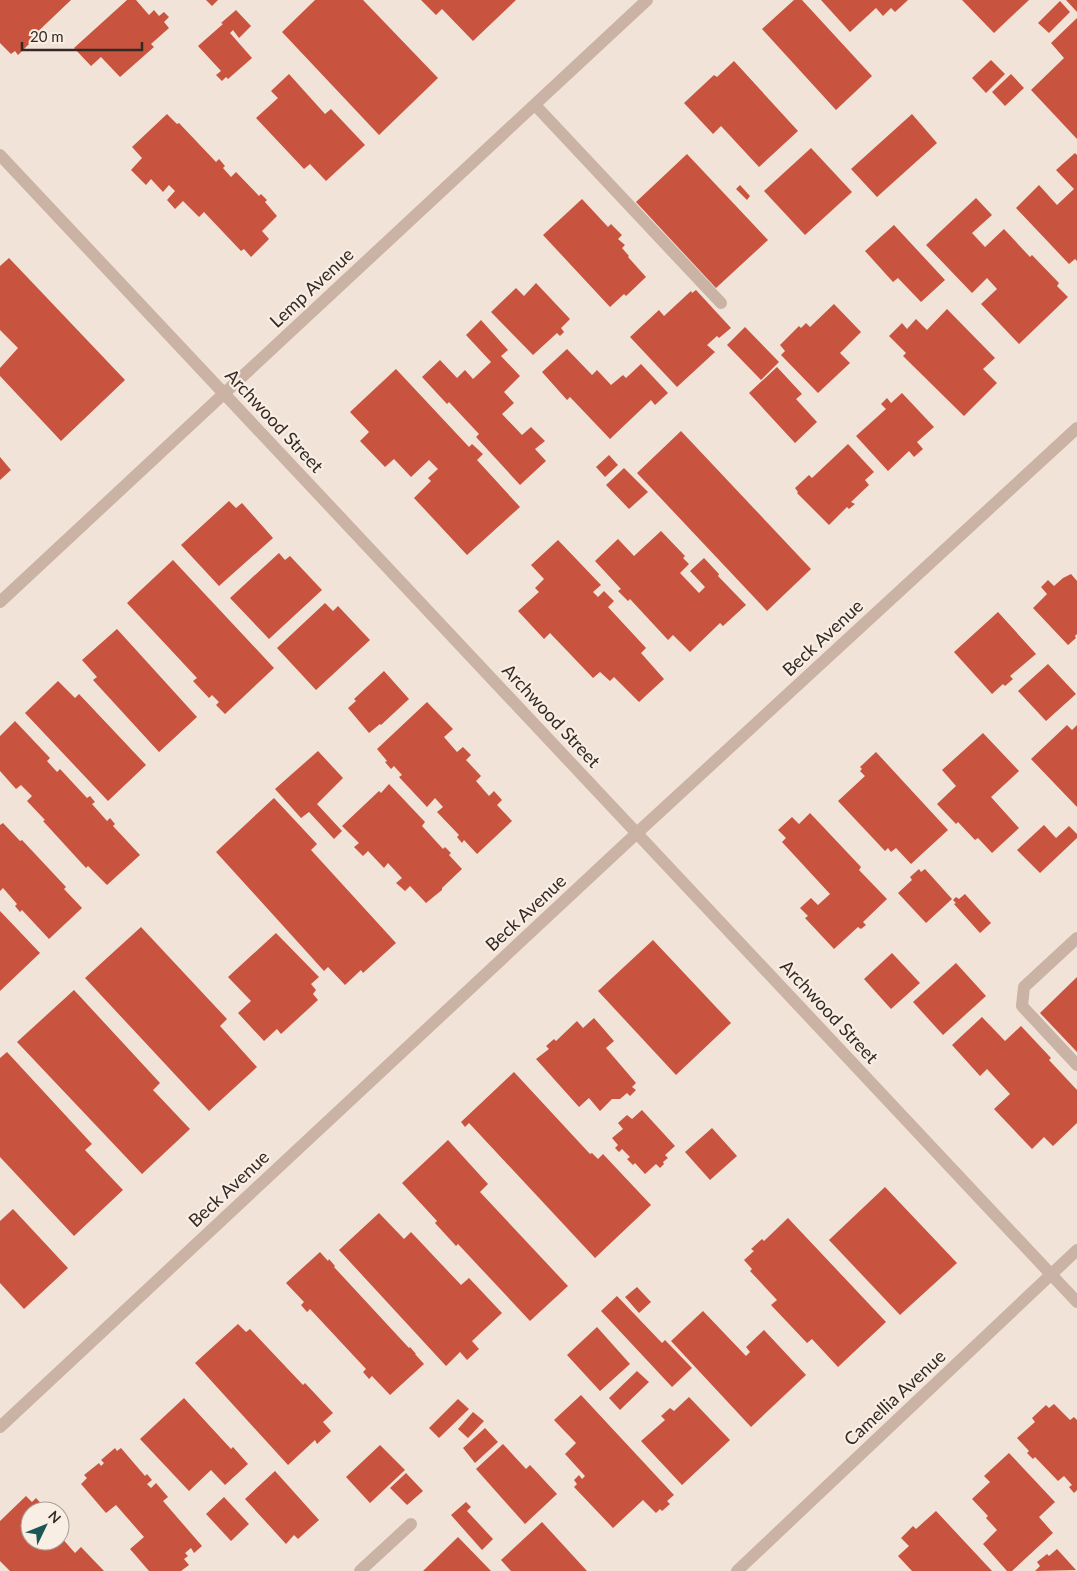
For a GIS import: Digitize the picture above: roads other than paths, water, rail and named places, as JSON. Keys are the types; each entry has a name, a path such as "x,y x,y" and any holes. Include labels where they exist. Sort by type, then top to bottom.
{"street":[{"name":"Lemp Avenue","path":"0,602 647,0"},
{"path":"535,105 721,303"},
{"name":"Archwood Street","path":"0,155 1077,1302"},
{"name":"Beck Avenue","path":"0,1427 637,833 1077,428"},
{"path":"1077,938 1024,987 1022,1006 1077,1065"},
{"name":"Camellia Avenue","path":"737,1571 1077,1250"},
{"path":"360,1571 410,1524"}]}
